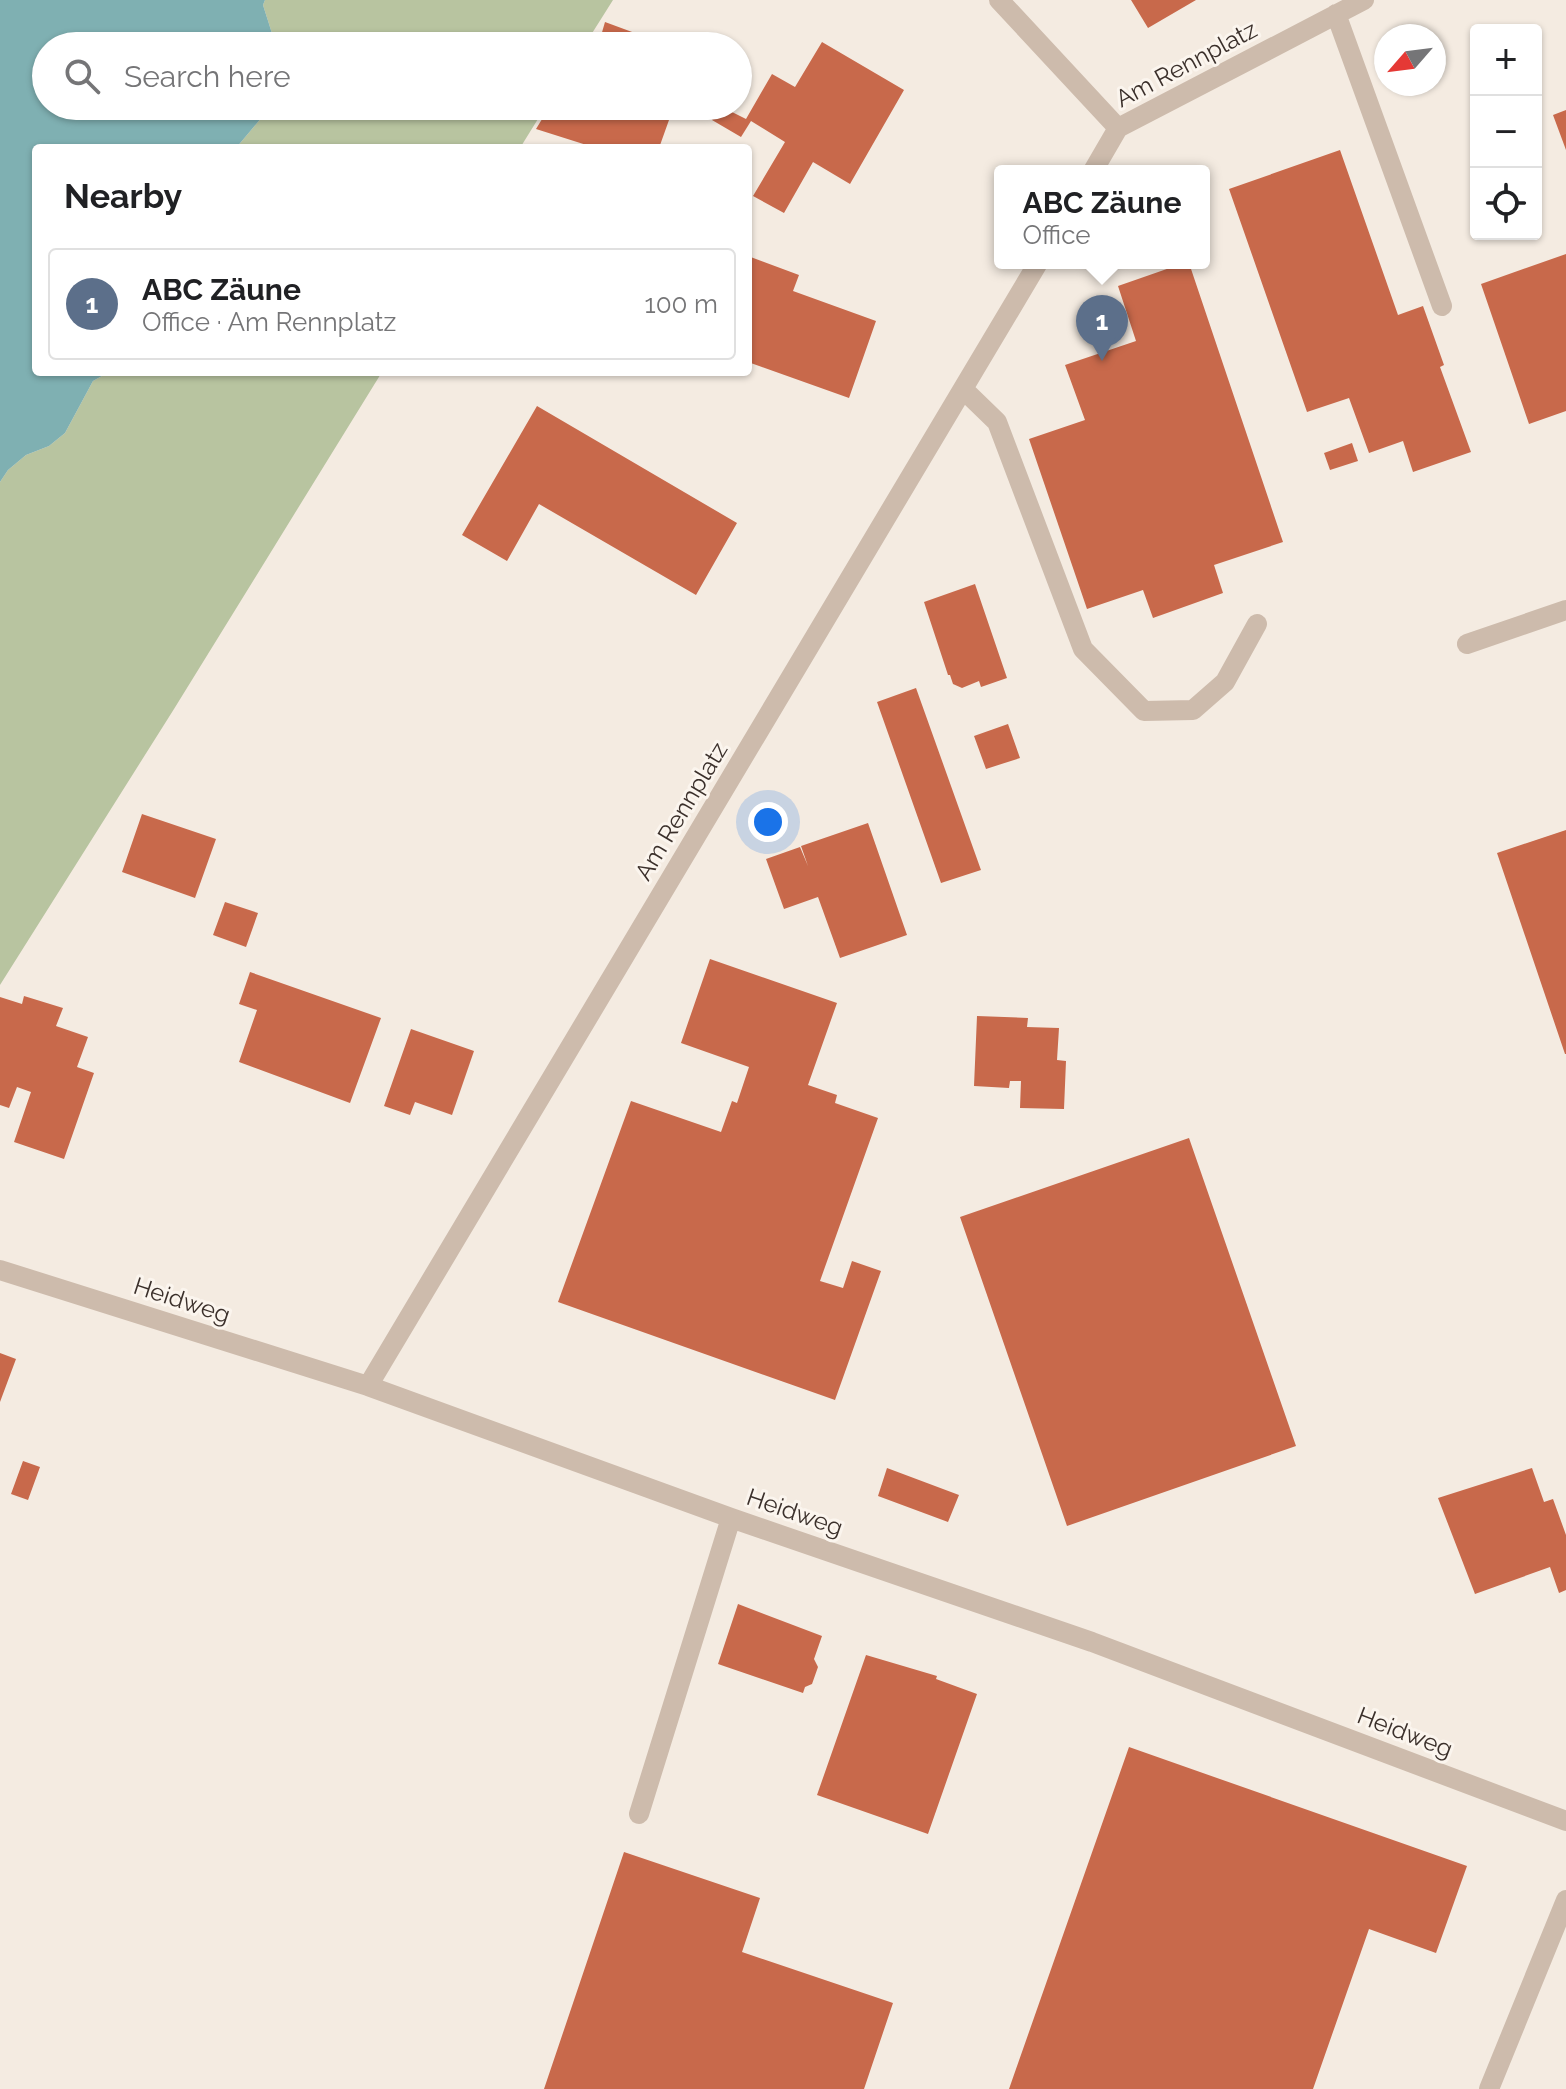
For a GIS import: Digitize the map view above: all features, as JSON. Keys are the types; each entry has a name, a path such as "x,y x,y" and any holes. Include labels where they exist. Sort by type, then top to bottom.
{"street":[{"path":"999,0 1118,128"},
{"name":"Am Rennplatz","path":"1096,165 1118,128 1364,0"},
{"path":"1336,14 1442,306"},
{"name":"Am Rennplatz","path":"368,1386 1034,269"},
{"path":"963,389 997,422 1083,649 1144,711 1193,710 1225,682 1257,624"},
{"path":"1467,644 1566,610"},
{"name":"Heidweg","path":"0,1270 368,1386 731,1518 1092,1642 1566,1821"},
{"path":"639,1814 731,1518"},
{"path":"1489,2089 1566,1900"}],"green space":[{"path":"265,0 613,0 593,32 272,32 263,5"},
{"path":"260,120 537,120 522,144 239,144"},
{"path":"102,376 380,376 0,985 0,482 8,470 26,455 49,446 65,433 93,381"}],"water":[{"path":"0,0 265,0 263,5 272,32 32,32 32,120 260,120 239,144 32,144 32,376 102,376 93,381 65,433 49,446 26,455 8,470 0,482"}],"building":[{"path":"1131,0 1196,0 1148,28"},
{"path":"605,22 632,32 602,32"},
{"path":"822,42 904,90 850,184 813,162 784,213 753,196 785,142 751,121 741,137 712,120 752,120 752,109 772,74 795,87"},
{"path":"1566,110 1566,150 1553,115"},
{"path":"541,120 669,120 660,144 583,144 536,129"},
{"path":"1340,150 1398,315 1423,306 1444,365 1440,367 1471,452 1413,472 1403,441 1369,453 1349,398 1307,412 1229,189"},
{"path":"1566,254 1566,411 1529,424 1481,284"},
{"path":"752,257 799,275 793,291 876,321 849,398 752,363"},
{"path":"1167,269 1191,269 1283,542 1214,565 1223,593 1153,618 1143,590 1087,609 1029,439 1085,420 1065,365 1136,341 1118,286"},
{"path":"537,406 737,523 696,595 539,504 507,561 462,535"},
{"path":"1352,443 1358,461 1330,470 1324,453"},
{"path":"975,584 1007,678 981,687 979,681 962,688 953,684 948,675 924,602"},
{"path":"916,688 981,870 941,883 877,702"},
{"path":"1008,724 1020,758 986,769 974,736"},
{"path":"142,814 216,839 195,898 122,872"},
{"path":"868,823 907,935 840,958 818,897 784,909 766,859 800,847 808,866 801,846"},
{"path":"1566,830 1566,1054 1565,1054 1497,853"},
{"path":"225,902 258,913 246,947 213,935"},
{"path":"710,959 837,1003 808,1085 837,1095 835,1103 878,1118 820,1281 843,1288 852,1261 881,1271 835,1400 558,1302 631,1101 721,1132 732,1101 737,1103 749,1067 681,1043"},
{"path":"250,972 381,1018 350,1103 239,1062 257,1010 239,1004"},
{"path":"24,996 63,1008 56,1026 88,1037 77,1067 94,1073 64,1159 14,1142 31,1092 17,1087 9,1108 0,1105 0,997 22,1004"},
{"path":"977,1016 1028,1018 1027,1027 1059,1028 1057,1060 1066,1061 1064,1109 1020,1108 1021,1081 1010,1081 1009,1088 974,1086"},
{"path":"411,1029 474,1051 452,1115 415,1102 410,1115 384,1106"},
{"path":"1189,1138 1296,1446 1067,1526 960,1217"},
{"path":"0,1353 16,1359 0,1402"},
{"path":"23,1461 40,1467 28,1500 11,1494"},
{"path":"887,1468 959,1495 948,1522 878,1496"},
{"path":"1532,1468 1544,1502 1553,1499 1566,1535 1566,1590 1559,1593 1550,1567 1475,1594 1438,1498"},
{"path":"738,1604 822,1636 814,1659 818,1667 812,1684 805,1687 803,1693 718,1664"},
{"path":"866,1655 937,1676 936,1679 977,1694 928,1834 817,1795"},
{"path":"1129,1747 1467,1866 1436,1953 1369,1929 1313,2089 1009,2089"},
{"path":"624,1852 760,1898 742,1952 893,2003 864,2089 544,2089"}],"place":[{"name":"ABC Zäune","path":"1102,361"}]}
